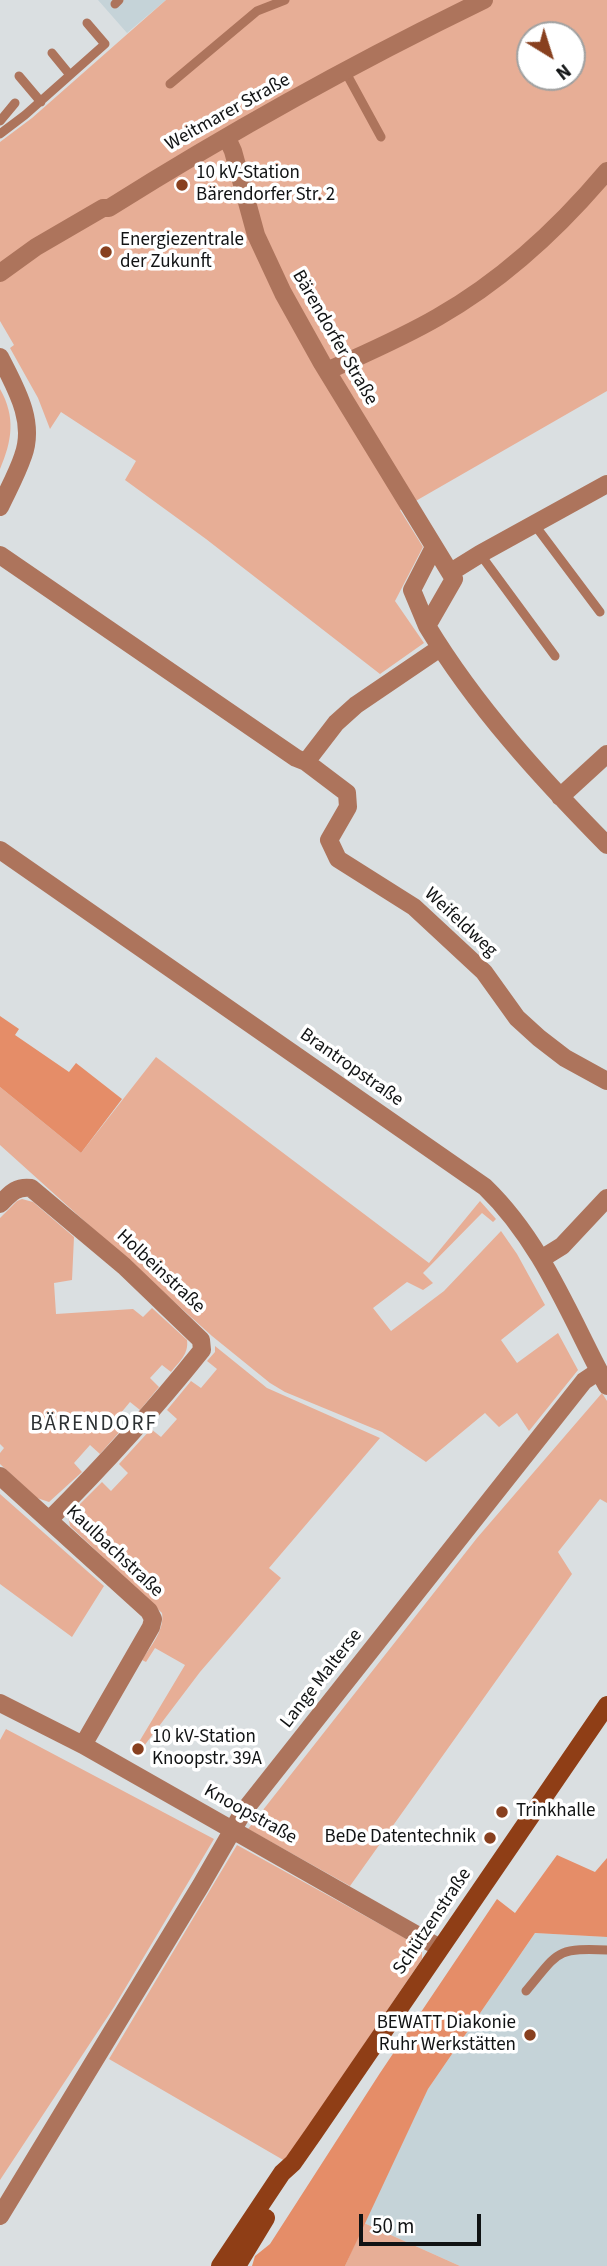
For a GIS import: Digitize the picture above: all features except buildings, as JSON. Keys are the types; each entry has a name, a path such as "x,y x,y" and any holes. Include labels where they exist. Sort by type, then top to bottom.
{"street":[{"name":"Weitmarer Straße","path":"0,273 60,233 103,208 109,208 179,164 345,71 484,0"},
{"name":"Bärendorfer Straße","path":"227,138 256,235 268,264 303,331 451,572"},
{"path":"327,371 439,317 483,288 557,226 607,171"},
{"path":"0,357 23,404 27,435 23,456 0,507"},
{"path":"427,626 454,579 451,572 534,524 606,488"},
{"path":"434,547 412,590 427,626 440,648 504,732 560,797 607,845"},
{"name":"Weifeldweg","path":"0,555 348,793 348,807 329,840 338,859 414,907 484,972 517,1018 565,1058 607,1081"},
{"path":"306,762 336,723 356,705 440,648"},
{"path":"560,797 607,754"},
{"name":"Brantropstraße","path":"0,850 474,1178 509,1211 541,1259 603,1379"},
{"name":"Holbeinstraße","path":"0,1204 12,1191 21,1187 31,1188 124,1266 201,1340 202,1350 171,1388 129,1438 49,1521"},
{"path":"541,1259 562,1246 607,1198"},
{"name":"Lange Malterse","path":"0,2216 243,1812 584,1381 603,1379"},
{"name":"Kaulbachstraße","path":"0,1476 149,1611 153,1619 151,1627 83,1745"},
{"name":"Knoopstraße","path":"0,1703 83,1745 440,1948"},
{"name":"Schützenstraße","path":"220,2266 607,1705"},
{"name":"Schützenstraße","path":"237,2266 291,2178 293,2163"}],"lane":[{"path":"170,84 257,11 285,0"},
{"path":"0,134 41,102 105,44 87,23"},
{"path":"52,53 71,75"},
{"path":"345,71 381,137"},
{"path":"19,76 41,102"},
{"path":"0,121 15,103"},
{"path":"534,524 600,612"},
{"path":"481,554 555,656"},
{"path":"526,1991 557,1955 569,1950 607,1950"}],"shaded area":[{"path":"98,0 166,0 127,33"},
{"path":"166,0 607,0 607,391 400,510 423,547 395,601 424,643 380,674 125,480 136,461 61,412 50,429 38,398 10,348 14,345 0,321 0,142 32,118"},
{"path":"0,389 8,409 10,429 0,469"},
{"path":"0,1016 19,1029 15,1035 69,1072 76,1063 122,1099 81,1153 0,1087"},
{"path":"156,1057 429,1263 480,1201 496,1219 493,1222 482,1213 423,1273 433,1283 423,1290 407,1282 373,1308 391,1331 444,1291 501,1231 545,1305 501,1340 517,1363 558,1333 578,1370 529,1431 517,1413 499,1427 485,1413 426,1462 382,1432 285,1392 212,1336 0,1145 0,1087 81,1153"},
{"path":"22,1199 33,1202 74,1237 72,1280 54,1283 56,1314 133,1309 143,1317 152,1308 187,1340 185,1354 171,1372 162,1365 150,1378 159,1387 140,1410 130,1402 115,1420 123,1428 100,1454 90,1445 74,1463 82,1472 49,1502 37,1498 0,1464 0,1453 4,1448 0,1444 0,1218"},
{"path":"215,1346 267,1388 380,1438 269,1568 281,1578 200,1672 144,1746 139,1742 185,1665 155,1648 146,1662 142,1660 159,1632 162,1613 70,1526 68,1516 102,1482 111,1491 128,1473 119,1464 151,1429 161,1437 177,1419 167,1410 191,1381 201,1388 217,1369 207,1361 215,1352"},
{"path":"602,1393 607,1401 607,1503 600,1499 558,1552 572,1574 350,1886 248,1829 477,1538"},
{"path":"0,1494 104,1586 72,1637 0,1584"},
{"path":"6,1729 214,1839 114,2007 0,2180 0,1740"},
{"path":"237,1845 414,1943 422,1951 422,1959 285,2161 109,2059"},
{"path":"557,1855 595,1872 607,1858 607,1937 535,1933 428,2089 345,2266 252,2266 255,2256 270,2244 497,1899 515,1913"},
{"path":"535,1933 607,1937 607,2266 460,2266 364,2223 428,2089"},
{"path":"364,2223 460,2266 345,2266"}],"place":[{"name":"10 kV-Station Bärendorfer Str. 2","path":"182,185"},
{"name":"Energiezentrale der Zukunft","path":"106,252"},
{"name":"10 kV-Station Knoopstr. 39A","path":"138,1749"},
{"name":"Trinkhalle","path":"502,1812"},
{"name":"BeDe Datentechnik","path":"490,1838"},
{"name":"BEWATT Diakonie Ruhr Werkstätten","path":"530,2035"}],"district":[{"name":"BÄRENDORF","path":"94,1425"}]}
